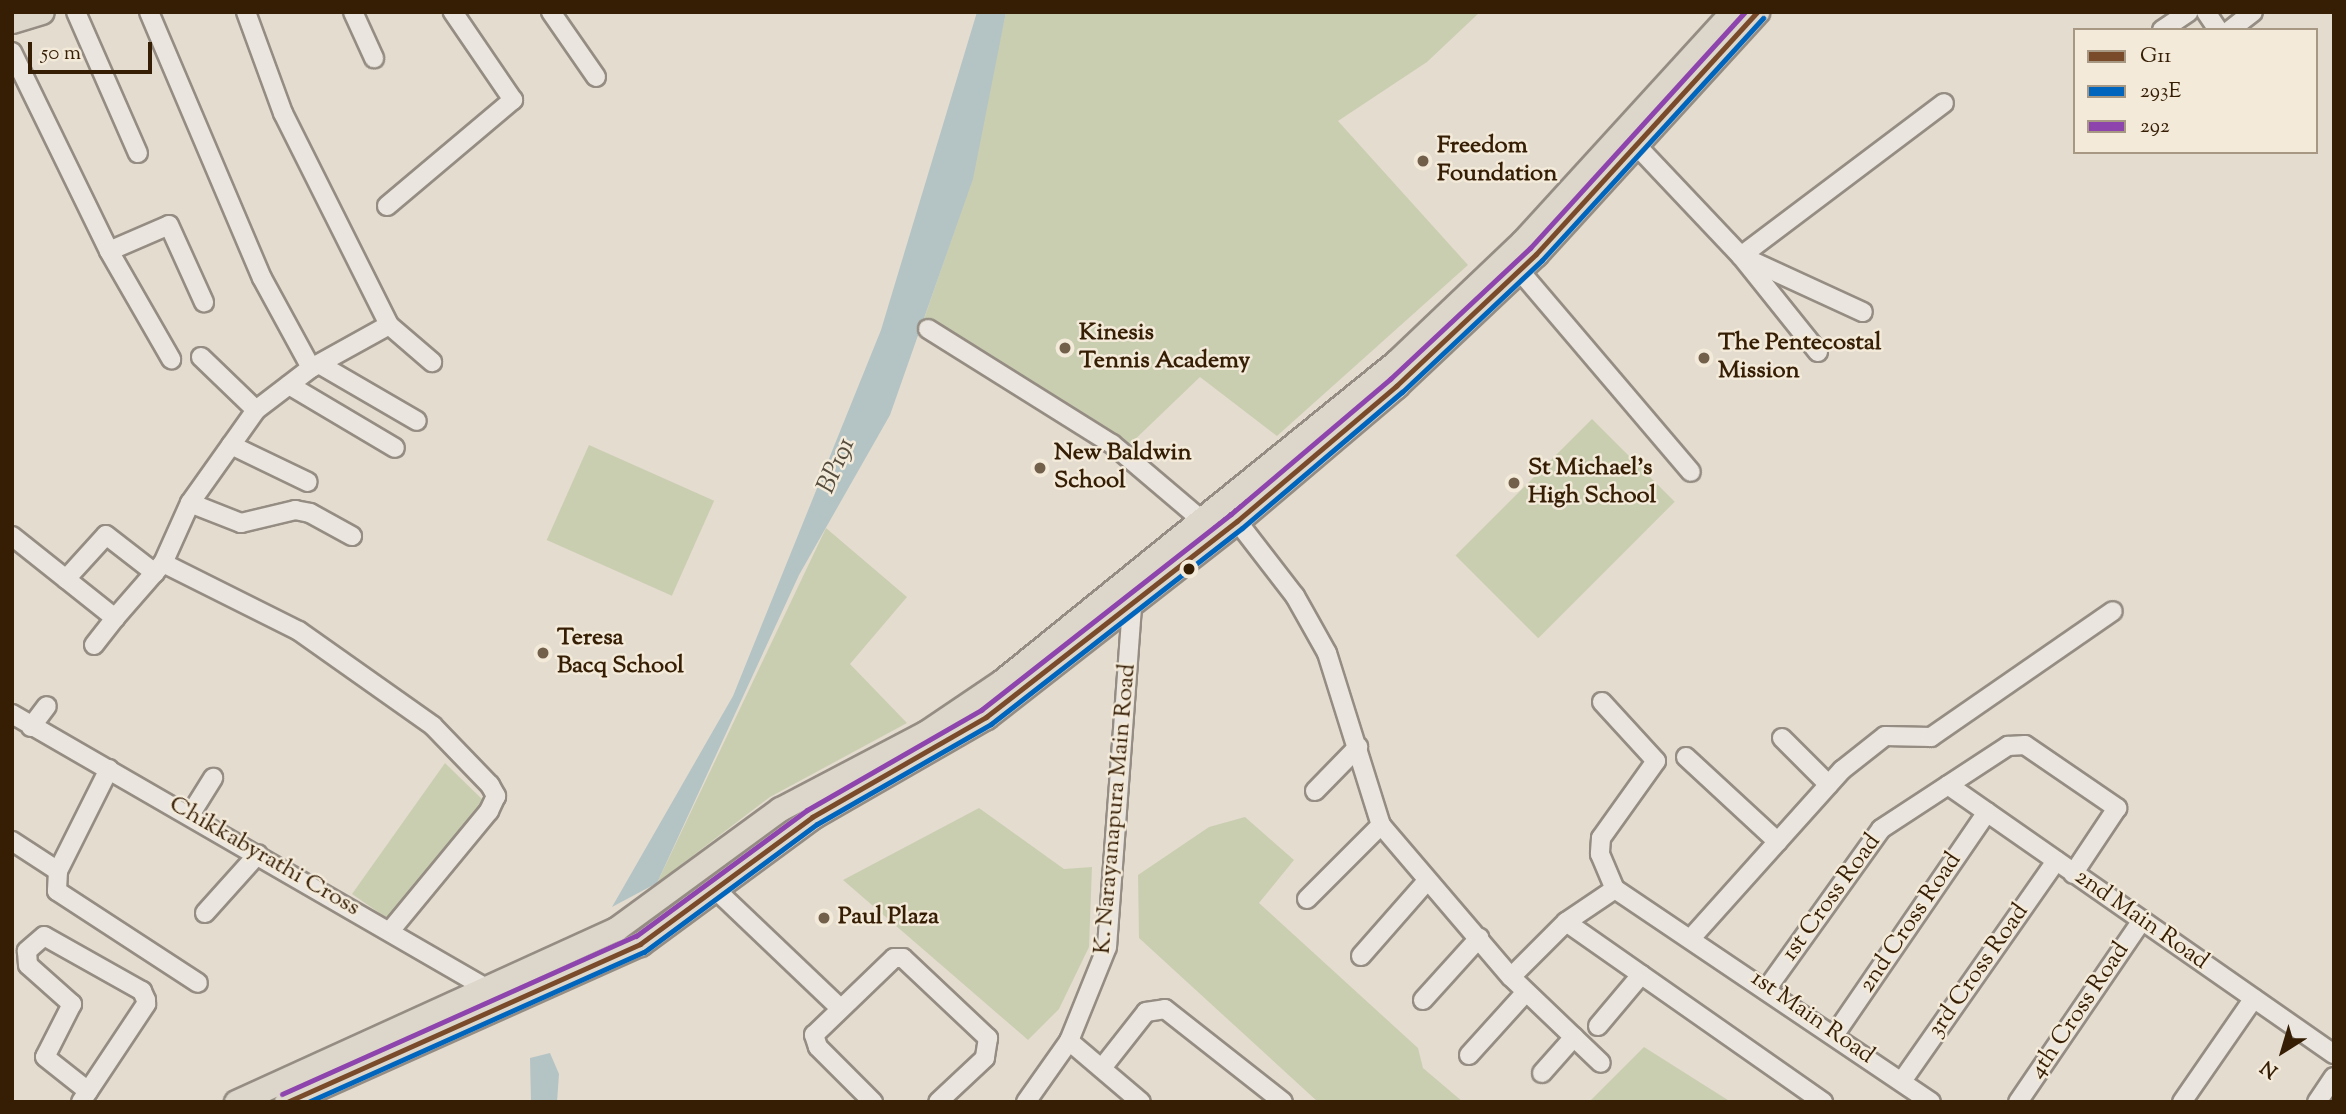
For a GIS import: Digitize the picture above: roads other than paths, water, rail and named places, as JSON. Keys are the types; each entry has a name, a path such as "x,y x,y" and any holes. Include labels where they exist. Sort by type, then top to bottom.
{"main road":[{"path":"12,21 43,12"},
{"path":"286,1102 513,1006 658,933 812,817 945,745 1133,591 1204,522 1396,362 1523,241 1732,12"},
{"path":"236,1102 490,990 608,933 780,808 925,733 1237,521 1519,270 1637,146 1756,12"}],"street":[{"path":"76,12 138,153"},
{"path":"149,12 262,278 315,366 417,421"},
{"path":"246,12 283,113 389,325 432,362"},
{"path":"353,12 374,58"},
{"path":"387,206 513,100 453,12"},
{"path":"551,12 596,77"},
{"path":"2165,28 2189,12"},
{"path":"2206,12 2217,28"},
{"path":"2233,28 2253,12"},
{"path":"12,52 109,251 171,359"},
{"path":"1741,256 1944,103"},
{"path":"1637,146 1741,256 1818,352"},
{"path":"109,251 169,225 204,302"},
{"path":"1741,256 1863,312"},
{"path":"1519,270 1691,472"},
{"path":"94,645 114,618 159,568 190,503 256,410 315,366 389,325"},
{"path":"928,329 1112,444 1204,522"},
{"path":"201,357 256,410"},
{"path":"289,385 395,448"},
{"path":"231,445 308,482"},
{"path":"190,503 241,523 295,510 352,536"},
{"path":"1237,521 1295,596 1327,653 1381,825 1426,882 1479,938 1525,993 1601,1063"},
{"path":"65,579 106,535 159,568 299,631 432,726 490,785 496,796 489,811 391,930"},
{"path":"12,536 114,618"},
{"name":"K. Narayanapura Main Road","path":"1026,1102 1069,1041 1094,992 1107,947 1133,591"},
{"path":"1693,936 1829,785 1885,736 1931,737 1954,724 2113,611"},
{"path":"1511,977 1566,922 1615,889 1600,854 1601,838 1656,761 1602,702"},
{"path":"31,727 47,706"},
{"name":"Chikkabyrathi Cross","path":"12,714 391,930 513,1006"},
{"path":"1782,738 1829,785"},
{"name":"1st Cross Road","path":"1768,987 1881,829 2008,746 2025,745 2117,808 2073,874"},
{"path":"1315,791 1358,747"},
{"path":"1686,757 1778,842"},
{"path":"109,768 58,871 57,891 198,983"},
{"path":"190,815 213,778"},
{"name":"2nd Main Road","path":"1948,785 2334,1054"},
{"name":"2nd Cross Road","path":"1835,1034 1987,812"},
{"path":"1307,900 1381,825"},
{"path":"12,841 58,871"},
{"path":"205,912 258,854"},
{"name":"3rd Cross Road","path":"1902,1081 2056,860"},
{"path":"1361,956 1426,882"},
{"path":"715,889 839,1007"},
{"name":"1st Main Road","path":"1615,889 1693,936 1931,1102"},
{"name":"4th Cross Road","path":"2018,1102 2141,920"},
{"path":"1566,922 1823,1102"},
{"path":"44,936 142,991 146,1000 84,1096 45,1057 72,1004 28,965 27,951 44,936"},
{"path":"1423,1000 1479,938"},
{"path":"873,1102 814,1041 839,1007 894,958 912,964 988,1038 990,1048 938,1102"},
{"path":"1598,1026 1641,975"},
{"path":"1469,1055 1525,993"},
{"path":"2182,1102 2254,998"},
{"path":"1102,1068 1146,1012 1165,1009 1276,1100"},
{"path":"1542,1073 1574,1037"},
{"path":"1069,1041 1141,1102"},
{"path":"2317,1102 2334,1077"}],"water":[{"name":"BP191","path":"977,12 1006,12 973,179 890,415 799,575 657,883 612,907 733,696 881,330"},
{"path":"550,1053 559,1074 557,1102 531,1102 530,1058"}],"place":[{"name":"Freedom Foundation","path":"1423,161"},
{"name":"Kinesis Tennis Academy","path":"1065,348"},
{"name":"The Pentecostal Mission","path":"1704,358"},
{"name":"New Baldwin School","path":"1040,468"},
{"name":"St Michael's High School","path":"1514,483"},
{"name":"Teresa Bacq School","path":"543,653"},
{"name":"Paul Plaza","path":"824,918"}]}
